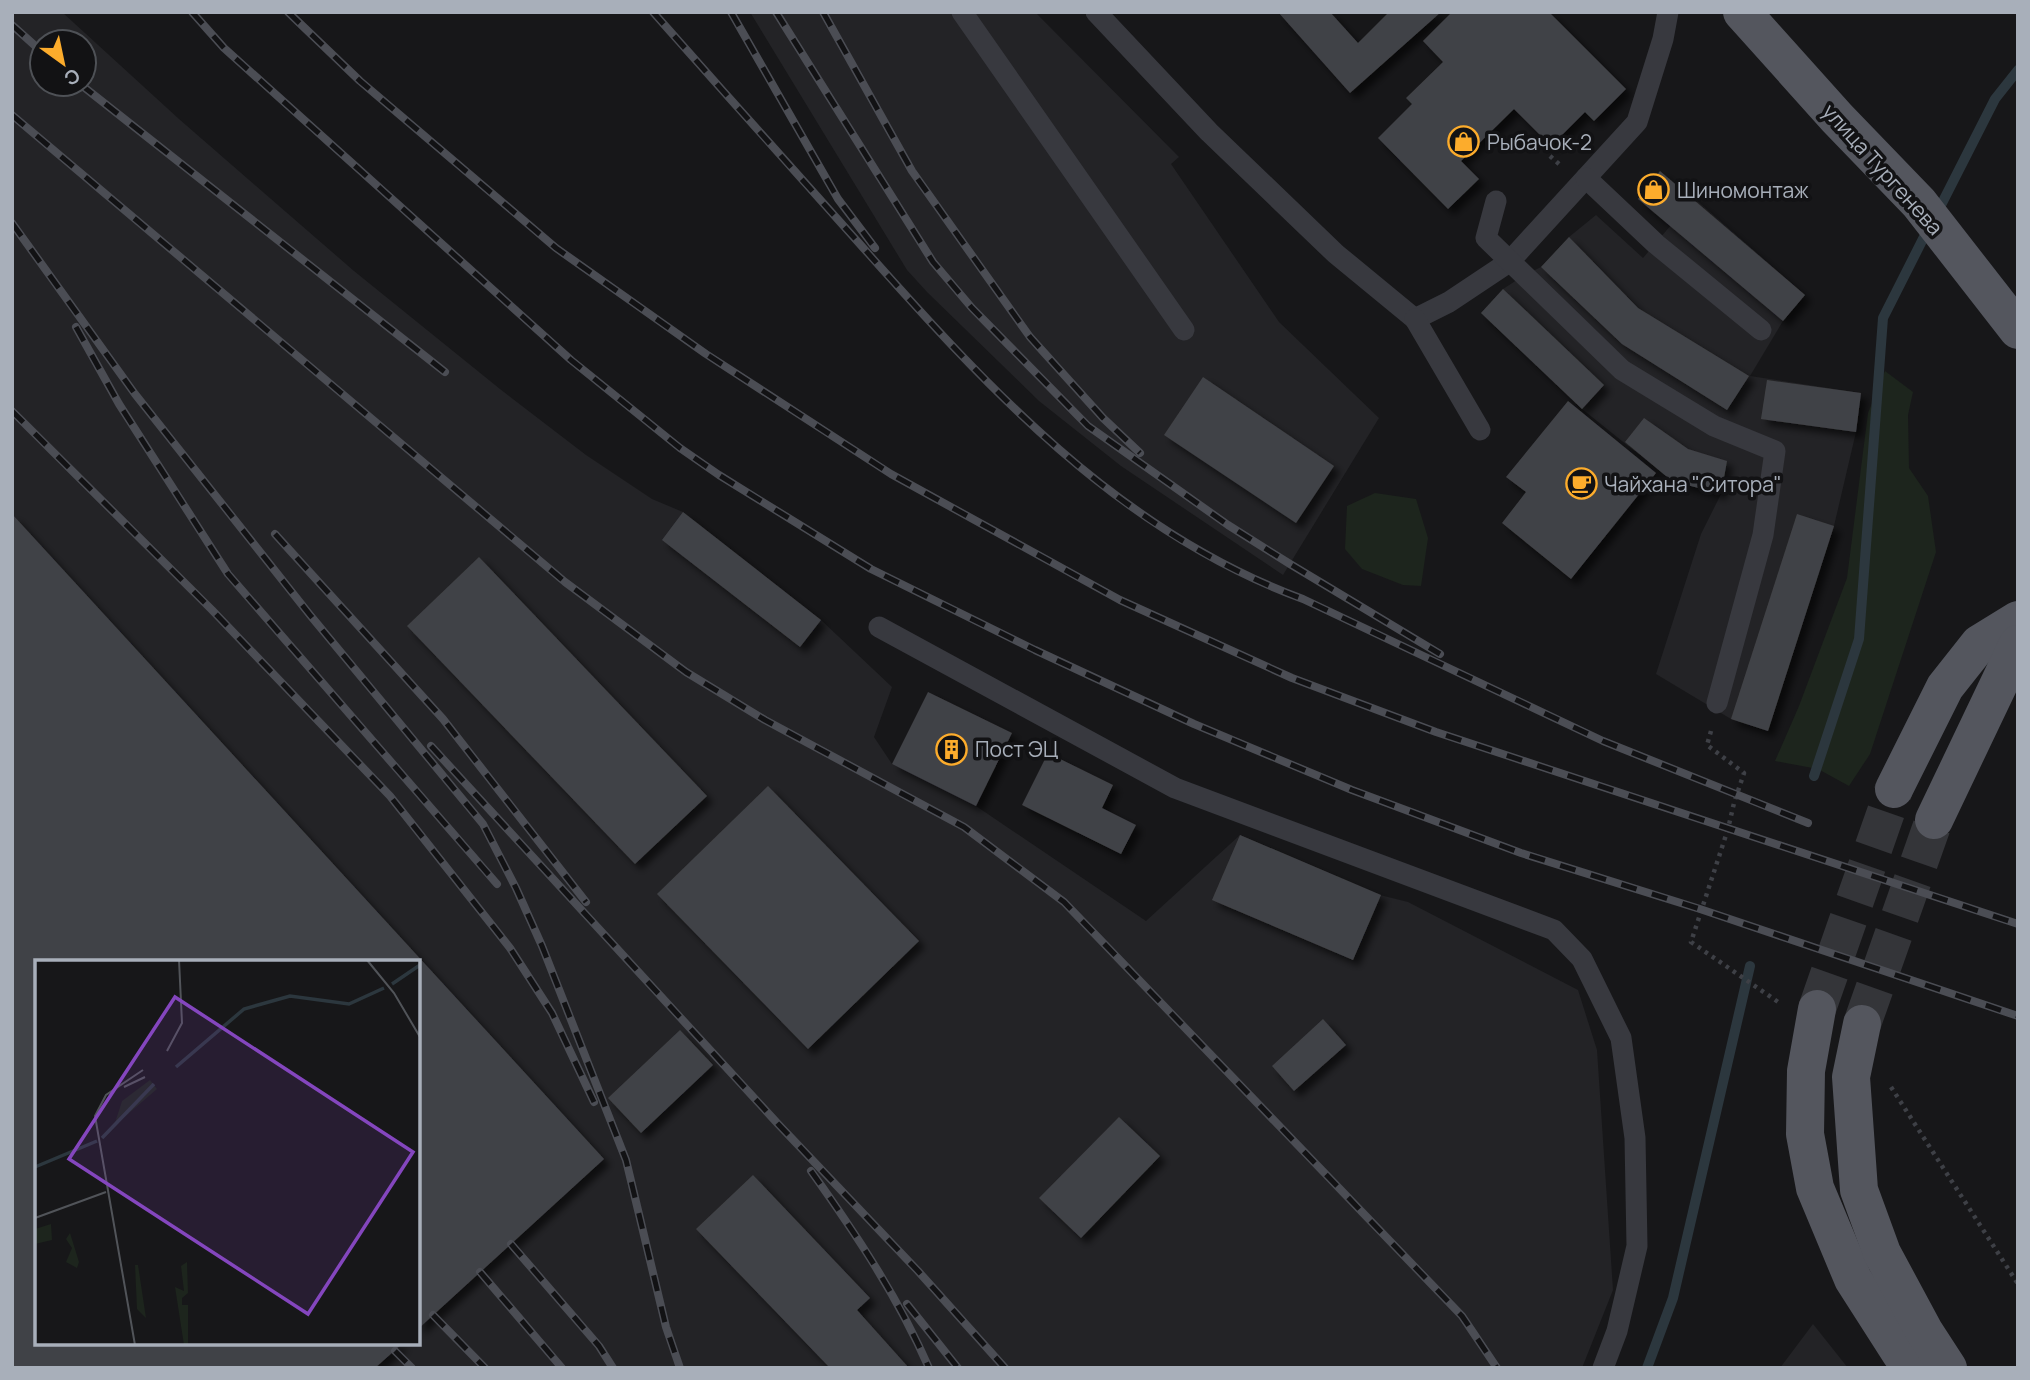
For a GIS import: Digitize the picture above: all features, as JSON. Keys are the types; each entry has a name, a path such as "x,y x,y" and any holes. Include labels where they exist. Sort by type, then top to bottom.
{"main road":[{"name":"улица Тургенева","path":"1742,12 1919,203 2018,330"},
{"path":"1894,789 1945,687 1979,644 2018,620"},
{"path":"1934,820 2018,644"},
{"path":"1816,1009 1806,1071 1805,1134 1815,1188 1853,1279 1901,1354 1920,1368"},
{"path":"1862,1024 1851,1077 1859,1190 1882,1253 1924,1331 1948,1368"}],"lane":[{"path":"962,12 1184,330"},
{"path":"1096,12 1248,170 1336,254 1415,319 1480,430"},
{"path":"1415,319 1449,302 1510,262 1637,122 1663,39 1668,12"},
{"path":"1586,178 1656,244 1761,330"},
{"path":"1496,201 1486,238 1622,370 1714,426 1775,451 1763,535 1717,703"},
{"path":"879,627 1175,788 1554,930 1581,959 1621,1038 1636,1138 1637,1246 1617,1331 1603,1368"}],"shaded area":[{"path":"12,12 62,12 79,28 28,28 28,98 98,98 98,45 354,271 500,389 586,455 652,499 683,512 821,620 892,687 874,737 892,764 976,806 1146,921 1240,835 1380,895 1408,902 1578,990 1597,1050 1613,1290 1582,1368 12,1368"},
{"path":"750,12 1035,12 1179,157 1171,164 1279,322 1379,418 1283,575 1121,466 1039,401 927,292 907,270"},
{"path":"1694,198 1805,295 1783,321 1750,376 1861,393 1856,432 1834,526 1768,731 1731,719 1656,674 1701,534 1721,494 1672,481 1582,409 1481,313 1503,289 1541,267 1569,237 1596,215 1643,258"},
{"path":"1885,371 1913,392 1908,415 1909,468 1928,496 1936,552 1870,754 1849,786 1818,769 1775,761 1799,706 1847,578 1868,413"},
{"path":"1375,493 1416,499 1428,538 1421,586 1403,585 1362,569 1345,549 1347,506"},
{"path":"1813,1324 1848,1368 1780,1368"}],"building":[{"path":"1278,12 1330,12 1358,43 1389,12 1441,12 1350,93"},
{"path":"1452,12 1549,12 1626,89 1594,121 1585,112 1551,146 1514,109 1461,161 1479,179 1448,209 1378,138 1412,104 1406,98 1443,62 1423,41"},
{"path":"1660,171 1805,295 1783,321 1638,199"},
{"path":"1569,237 1638,308 1749,376 1727,410 1622,344 1541,267"},
{"path":"1503,289 1604,385 1582,409 1481,313"},
{"path":"1203,377 1334,466 1296,523 1164,435"},
{"path":"1767,380 1861,393 1856,432 1761,419"},
{"name":"Чайхана \"Ситора\"","path":"1568,401 1656,473 1571,579 1502,523 1526,492 1506,477"},
{"path":"1644,418 1688,449 1727,461 1721,494 1672,481 1625,442"},
{"path":"683,512 821,620 800,647 662,540"},
{"path":"12,514 604,1159 420,1327 420,960 35,960 35,1345 401,1345 375,1368 12,1368"},
{"path":"1797,514 1834,526 1768,731 1731,719"},
{"path":"479,557 707,796 635,864 407,626"},
{"name":"Пост ЭЦ","path":"928,692 1012,733 976,806 892,764"},
{"path":"1048,753 1113,785 1102,808 1136,825 1121,854 1022,805"},
{"path":"768,786 919,941 808,1049 657,894"},
{"path":"1240,835 1381,895 1353,960 1212,900"},
{"path":"1323,1019 1346,1045 1294,1091 1272,1066"},
{"path":"680,1030 713,1065 641,1133 608,1098"},
{"path":"1119,1117 1160,1156 1081,1238 1039,1198"},
{"path":"753,1175 870,1298 857,1310 909,1368 830,1368 696,1229"}],"waterway":[{"path":"1937,213 1995,99 2018,70"},
{"path":"1814,776 1859,639 1883,318 1929,227"},
{"path":"1647,1368 1673,1298 1750,966"}],"tunnel":[{"path":"1817,1009 1894,789"},
{"path":"1862,1024 1934,820"}],"railway":[{"path":"192,12 224,48 571,360 680,448 871,569 1194,724 1352,790 1521,853 1700,909 2018,1016"},
{"path":"288,12 360,81 556,248 706,354 891,474 1120,600 1292,678 1436,732 2018,924"},
{"path":"653,12 955,349 1059,449 1114,494 1173,535 1236,570 1603,741 1808,823"},
{"path":"731,12 838,199 875,248"},
{"path":"776,12 933,262 972,308 1088,426 1228,525 1440,654"},
{"path":"823,12 912,171 1030,337 1103,418 1140,453"},
{"path":"12,25 28,39"},
{"path":"98,98 445,372"},
{"path":"12,115 565,582 686,672 765,720 964,827 1064,902 1462,1316 1497,1368"},
{"path":"12,223 135,394 310,615 483,824 542,946 626,1160 666,1327 680,1368"},
{"path":"76,327 119,404 228,574 497,884"},
{"path":"12,411 212,610 390,796 510,948 552,1013 594,1102"},
{"path":"275,534 443,719 586,902"},
{"path":"431,746 1005,1368"},
{"path":"811,1171 875,1266 904,1316 929,1368"},
{"path":"511,1244 599,1346 613,1368"},
{"path":"480,1272 562,1368"},
{"path":"907,1304 958,1368"},
{"path":"433,1315 485,1368"},
{"path":"395,1351 412,1368"}],"place":[{"name":"Рыбачок-2","path":"1464,142"},
{"name":"Шиномонтаж","path":"1654,190"},
{"name":"Чайхана \"Ситора\"","path":"1581,484"},
{"name":"Пост ЭЦ","path":"952,749"}]}
